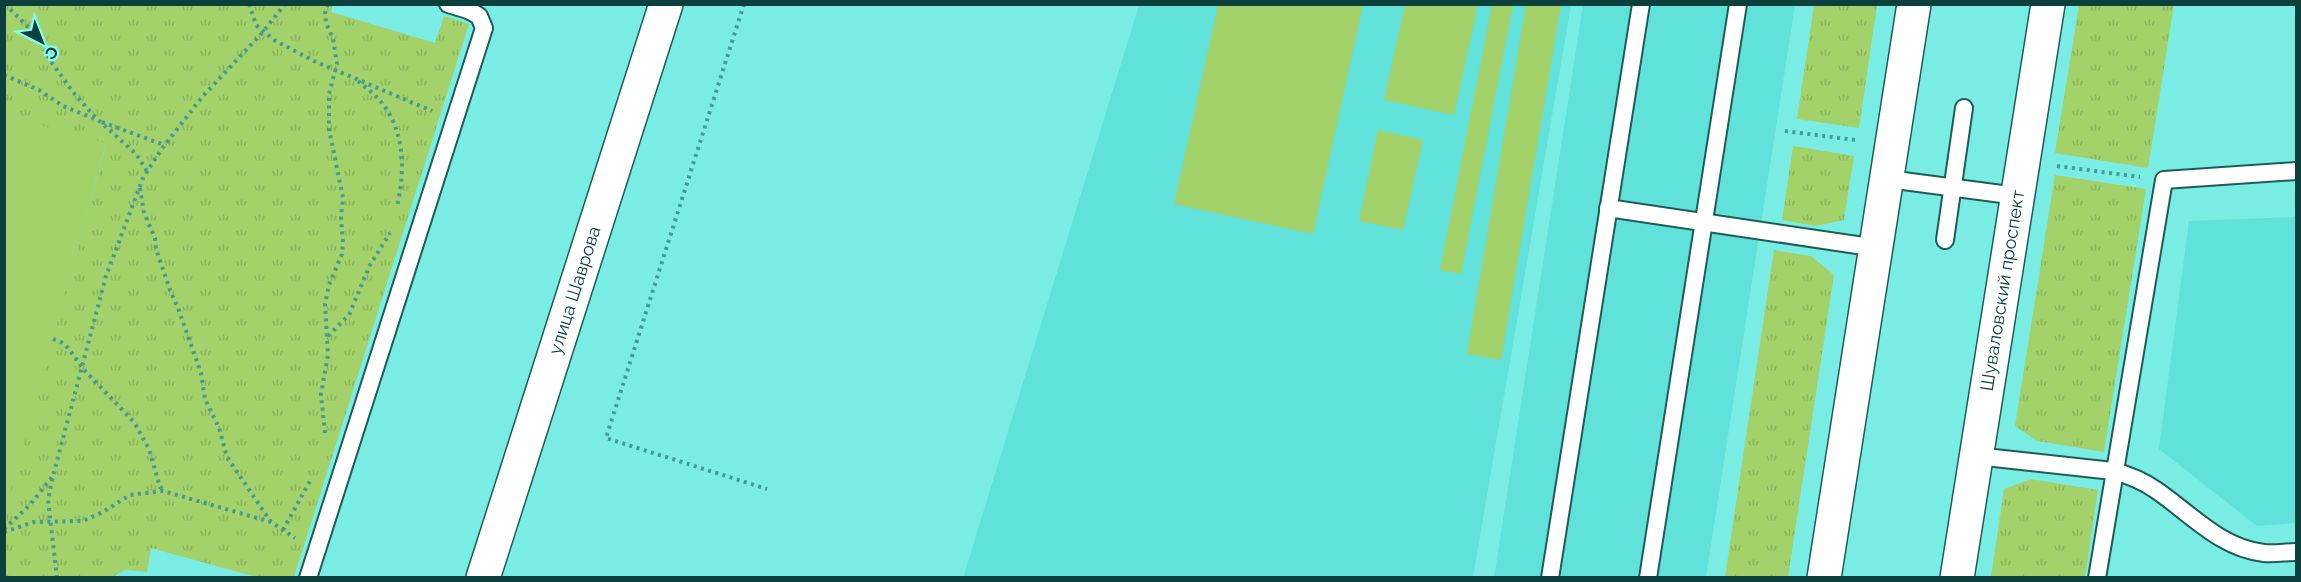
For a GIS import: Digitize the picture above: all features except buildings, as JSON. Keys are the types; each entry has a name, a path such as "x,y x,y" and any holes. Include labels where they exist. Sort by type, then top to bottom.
{"main road":[{"name":"улица Шаврова","path":"483,578 666,4"},
{"path":"1824,578 1914,4"},
{"name":"Шуваловский проспект","path":"1957,578 2048,4"}],"lane":[{"path":"308,578 484,27 479,16 469,7 448,4"},
{"path":"1550,578 1641,4"},
{"path":"1648,578 1738,4"},
{"path":"1945,240 1964,108"},
{"path":"2097,578 2113,471 2164,180 2296,171"},
{"path":"1888,180 2017,196"},
{"path":"1608,208 1877,248"},
{"path":"1976,456 2113,471 2134,477 2155,489 2217,536 2240,547 2264,553 2296,552"}],"path":[{"path":"5,4 36,35 52,63 73,92 136,154 147,171"},
{"path":"249,4 256,25 274,40 358,81 454,119"},
{"path":"57,578 48,500 53,476 106,276 140,187 147,171 164,145 202,97 263,32 285,4"},
{"path":"325,438 321,394 328,355 325,304 344,242 343,198 329,129 329,94 337,64 333,39 326,23 325,13 328,4"},
{"path":"744,4 606,438 767,489"},
{"path":"4,75 39,90 63,106 164,145"},
{"path":"358,81 385,107 394,125 403,166 402,187 397,208"},
{"path":"1785,131 1855,140"},
{"path":"2057,166 2164,180"},
{"path":"140,187 144,213 155,238 156,249 201,373 206,399 219,428 227,457 271,522"},
{"path":"327,337 349,315 370,265 391,232"},
{"path":"53,339 68,348 134,422 149,449 160,487 166,492 271,522 296,538 318,546"},
{"path":"4,530 30,505 53,476"},
{"path":"283,530 313,476"},
{"path":"4,530 34,522 83,521 103,512 130,495 166,492"}],"shaded area":[{"path":"1139,5 1571,5 1473,577 963,578"},
{"path":"1583,5 1795,5 1706,577 1494,578"},
{"path":"2296,217 2296,523 2257,526 2159,449 2189,221"}],"green space":[{"path":"5,5 332,5 331,12 435,43 444,16 469,24 294,577 256,577 151,548 147,572 125,570 111,578 5,577 4,512 106,144 5,115"},
{"path":"1218,5 1363,5 1313,234 1174,204"},
{"path":"1405,5 1478,5 1454,115 1384,100"},
{"path":"1492,5 1513,5 1461,274 1440,270"},
{"path":"1526,5 1561,5 1501,360 1467,354"},
{"path":"1814,5 1877,5 1859,128 1797,119"},
{"path":"2079,5 2174,5 2148,168 2055,153"},
{"path":"5,115 106,143 4,512"},
{"path":"1378,130 1423,140 1403,230 1359,221"},
{"path":"1793,146 1854,156 1844,220 1816,226 1782,220"},
{"path":"2055,175 2146,189 2104,452 2037,441 2015,426"},
{"path":"1774,250 1811,256 1834,275 1788,577 1725,577"},
{"path":"2031,479 2098,490 2085,577 1991,577 2004,489"}]}
